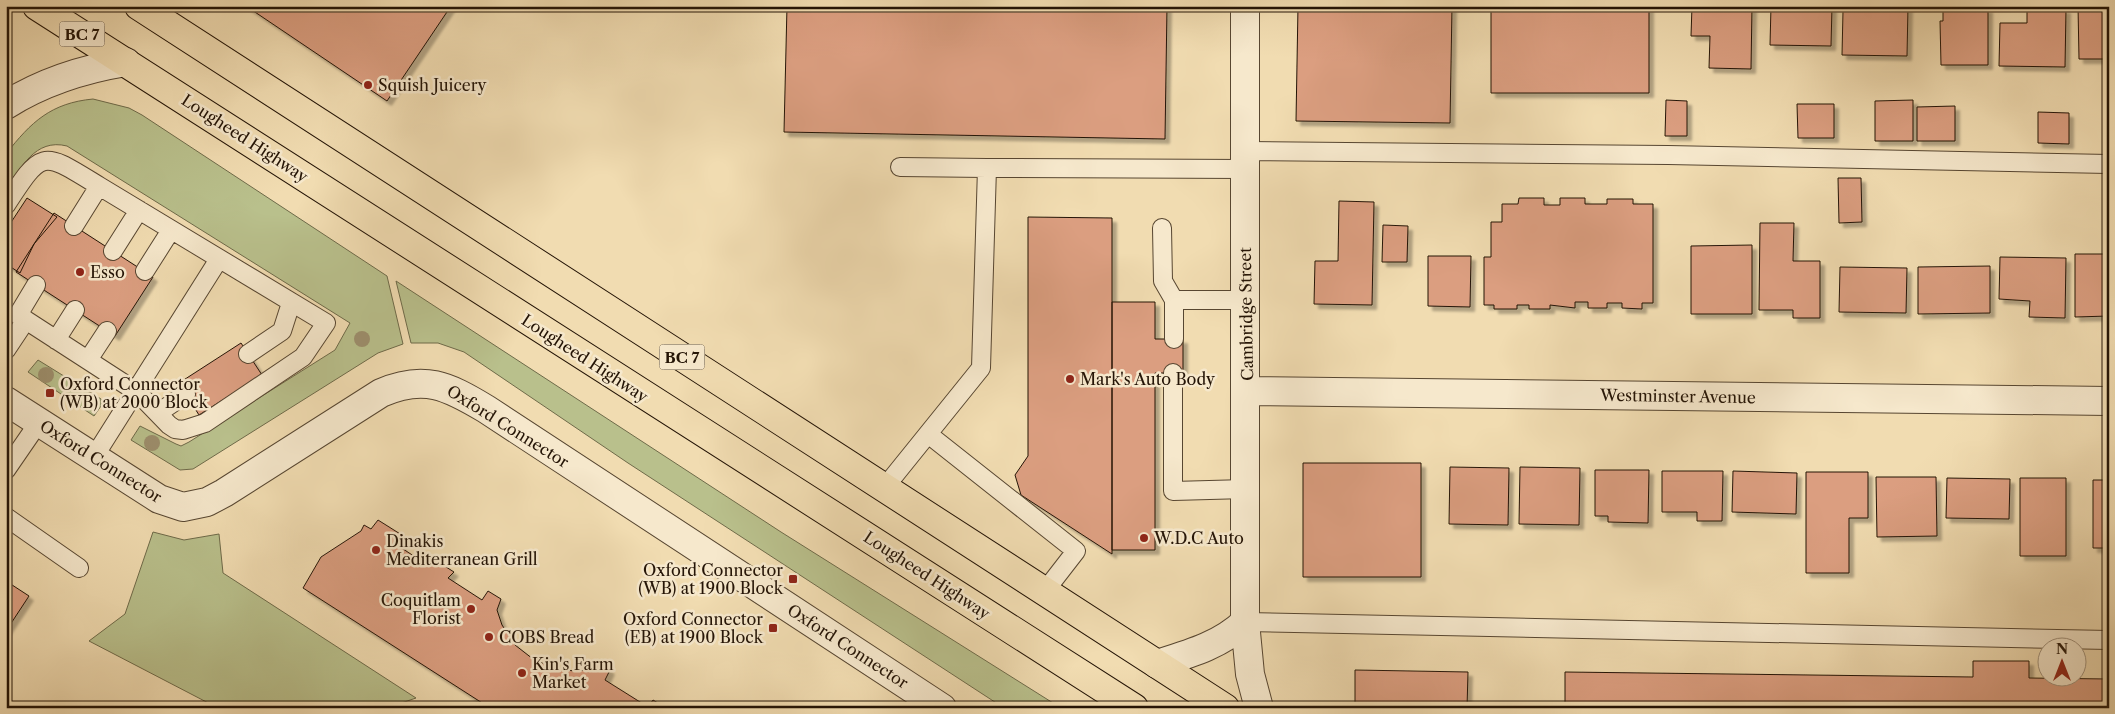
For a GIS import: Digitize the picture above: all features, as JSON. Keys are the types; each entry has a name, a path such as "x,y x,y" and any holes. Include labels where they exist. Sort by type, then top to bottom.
{"main road":[{"name":"Lougheed Highway","path":"37,6 1134,708"},
{"name":"BC 7","path":"139,6 1225,708"}],"street":[{"name":"Cambridge Street","path":"1245,6 1245,300 1247,391 1245,622 1250,674 1258,708"},
{"path":"6,106 48,82 97,67 126,62"},
{"name":"Oxford Connector","path":"6,401 159,499 183,507 195,506 224,493 395,386 412,383 443,386 494,414 942,708"},
{"name":"Westminster Avenue","path":"1247,391 2109,401"},
{"path":"1157,664 1203,649 1236,630 1245,622"}],"lane":[{"path":"900,167 987,168 1246,160 1668,155 2109,164"},
{"path":"6,205 35,164 46,160 60,162 326,324 303,357 193,429 174,429 137,392 17,314"},
{"path":"885,487 981,368 987,168"},
{"path":"74,226 99,186"},
{"path":"113,251 139,210"},
{"path":"1162,228 1163,281 1174,300 1174,339"},
{"path":"145,271 171,230"},
{"path":"94,457 137,392 219,259"},
{"path":"6,350 17,314 36,285"},
{"path":"1174,300 1245,300"},
{"path":"248,354 282,331 291,303"},
{"path":"56,340 75,310"},
{"path":"88,360 107,331"},
{"path":"1173,374 1173,491 1246,489"},
{"path":"158,413 186,394"},
{"path":"6,470 40,422"},
{"path":"928,434 1076,551 1045,591"},
{"path":"6,517 79,568"},
{"path":"1245,622 2109,640"}],"green space":[{"path":"93,99 129,108 142,115 387,276 403,344 378,353 193,469 180,470 131,440 140,426 181,446 189,442 335,350 350,323 67,146 46,146 38,151 23,164 6,190 6,154 24,132 43,116 54,110 78,101"},
{"path":"396,281 781,532 1061,708 1004,708 628,463 464,352 438,343 411,343"},
{"path":"38,360 101,399 101,406 94,416 28,372"},
{"path":"153,532 184,540 219,534 223,573 416,698 387,708 218,708 89,641 125,614"}],"building":[{"path":"246,6 451,6 387,101"},
{"path":"787,6 1167,6 1165,139 784,132"},
{"path":"1298,6 1452,6 1450,123 1296,121"},
{"path":"1491,6 1649,6 1649,93 1491,93"},
{"path":"1692,6 1752,6 1751,69 1709,68 1710,36 1691,36"},
{"path":"1771,6 1832,6 1831,46 1770,45"},
{"path":"1873,6 1908,6 1907,56 1842,55 1843,11 1873,11"},
{"path":"2078,6 2109,6 2109,59 2079,59"},
{"path":"1943,8 1988,8 1988,65 1941,65 1940,21 1943,21"},
{"path":"2027,8 2066,9 2065,67 1999,66 2000,23 2027,23"},
{"path":"1666,100 1687,101 1687,136 1665,136"},
{"path":"1913,100 1913,141 1875,141 1875,101"},
{"path":"1797,104 1834,104 1834,138 1798,138"},
{"path":"1955,106 1955,141 1917,141 1917,107"},
{"path":"2038,112 2069,113 2069,144 2038,143"},
{"path":"1838,178 1861,178 1862,222 1839,223"},
{"path":"27,198 57,217 34,244 20,273 6,264 6,230"},
{"path":"1519,198 1544,198 1544,205 1560,205 1560,198 1585,198 1585,204 1607,204 1607,199 1633,199 1633,204 1653,204 1653,303 1642,303 1642,309 1622,308 1622,303 1607,303 1607,308 1588,308 1588,302 1575,302 1575,308 1550,305 1550,309 1529,309 1529,305 1517,305 1517,309 1494,309 1494,305 1484,305 1484,257 1491,257 1491,222 1502,222 1502,204 1518,204"},
{"path":"1339,201 1374,202 1372,305 1314,304 1315,261 1338,261"},
{"path":"54,213 153,277 115,336 16,272"},
{"name":"Mark's Auto Body","path":"1028,217 1112,218 1112,554 1021,495 1015,475 1028,456"},
{"path":"1760,223 1794,223 1793,261 1820,261 1820,318 1793,318 1793,310 1759,310"},
{"path":"1383,225 1408,226 1407,262 1382,262"},
{"path":"1752,245 1752,314 1691,314 1691,246"},
{"path":"2075,254 2109,254 2109,316 2075,317"},
{"path":"1428,256 1471,256 1470,307 1428,306"},
{"path":"2000,257 2066,258 2065,318 2029,317 2030,301 1999,299"},
{"path":"1990,266 1990,313 1918,314 1918,267"},
{"path":"1840,267 1907,268 1906,313 1839,312"},
{"path":"1112,302 1155,302 1155,339 1183,339 1183,373 1155,373 1155,550 1112,550"},
{"path":"241,343 262,375 199,415 179,383"},
{"path":"1303,463 1421,463 1421,577 1303,577"},
{"path":"1450,467 1509,468 1508,525 1449,524"},
{"path":"1520,467 1580,468 1579,525 1519,524"},
{"path":"1595,470 1649,470 1648,523 1608,522 1608,516 1595,516"},
{"path":"1662,471 1723,471 1722,521 1697,521 1697,512 1662,512"},
{"path":"1733,471 1797,473 1796,514 1732,512"},
{"path":"1806,472 1868,472 1868,518 1849,518 1849,573 1806,573"},
{"path":"1876,477 1936,477 1937,536 1877,537"},
{"path":"1947,478 2010,479 2009,519 1946,518"},
{"path":"2020,478 2066,478 2066,556 2020,556"},
{"path":"2093,480 2109,480 2109,548 2093,548"},
{"path":"378,520 405,537 400,547 423,562 427,555 454,572 448,578 482,600 488,591 501,599 497,610 502,625 515,645 533,659 554,668 574,671 589,670 596,660 610,670 605,680 648,707 653,700 666,708 490,708 303,588 321,557 361,531 364,525 371,529"},
{"path":"6,581 29,596 6,631"},
{"path":"1973,661 2029,661 2029,678 2038,678 2038,686 2088,686 2088,679 2109,679 2109,708 1565,708 1565,672 1973,677"},
{"path":"1355,670 1468,672 1467,708 1355,708"}],"place":[{"name":"Squish Juicery","path":"368,85"},
{"name":"Esso","path":"80,272"},
{"name":"Mark's Auto Body","path":"1070,379"},
{"name":"Oxford Connector (WB) at 2000 Block","path":"50,393"},
{"name":"W.D.C Auto","path":"1144,538"},
{"name":"Dinakis Mediterranean Grill","path":"376,550"},
{"name":"Oxford Connector (WB) at 1900 Block","path":"793,579"},
{"name":"Coquitlam Florist","path":"471,609"},
{"name":"Oxford Connector (EB) at 1900 Block","path":"773,628"},
{"name":"COBS Bread","path":"489,637"},
{"name":"Kin's Farm Market","path":"522,673"}]}
